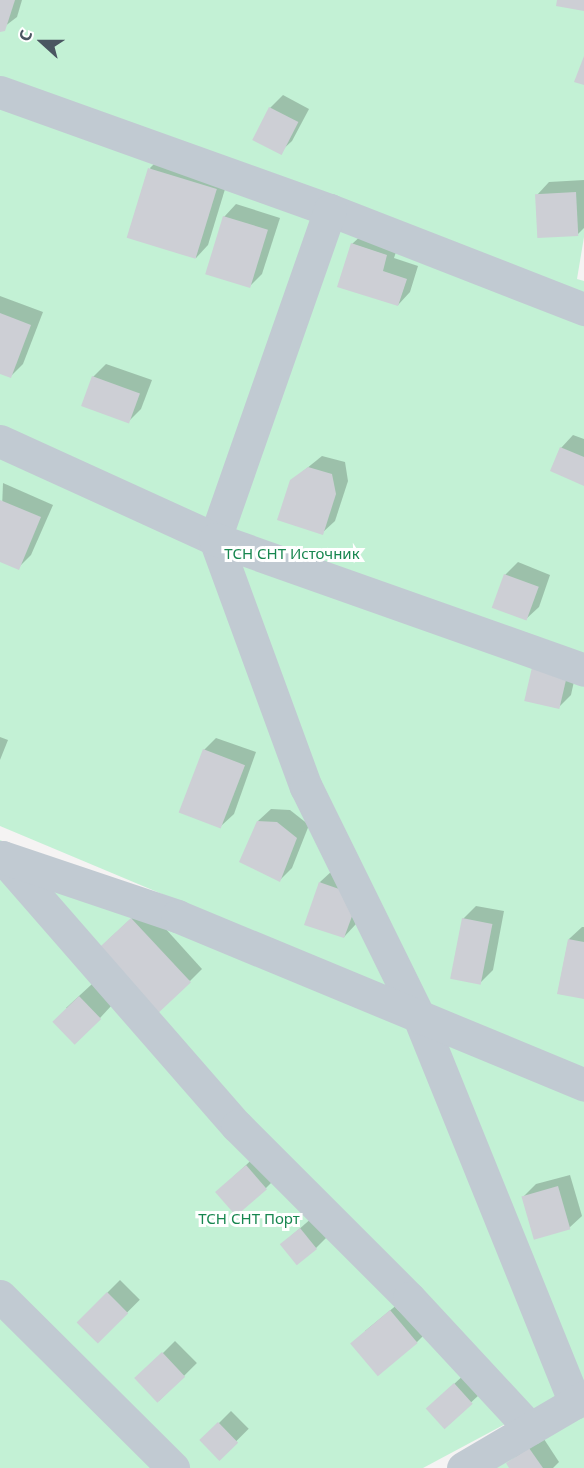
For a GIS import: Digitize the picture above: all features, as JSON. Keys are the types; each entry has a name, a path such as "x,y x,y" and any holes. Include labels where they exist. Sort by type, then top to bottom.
{"lane":[{"path":"1,97 330,210 584,309"},
{"path":"330,210 214,539 306,787 419,1017 579,1400 463,1468"},
{"path":"0,441 214,539 584,670"},
{"path":"1,857 177,916 584,1085"},
{"path":"1,857 237,1126 409,1298 530,1428"},
{"path":"0,1296 173,1468"}],"green space":[{"name":"ТСН СНТ Источник","path":"0,0 584,0 584,237 577,279 584,281 584,1071 0,826"},
{"name":"ТСН СНТ Порт","path":"0,840 584,1094 584,1382 423,1468 0,1468"},
{"path":"584,1400 584,1468 460,1468"}],"building":[{"path":"0,0 15,0 5,31 0,32"},
{"path":"557,0 584,0 584,11 556,6"},
{"path":"584,56 584,85 574,82"},
{"path":"269,107 298,122 282,155 252,140"},
{"path":"148,168 217,189 196,259 127,238"},
{"path":"576,192 578,236 537,238 535,194"},
{"path":"223,216 268,230 250,288 205,274"},
{"path":"351,243 387,255 383,271 407,279 398,306 337,287"},
{"path":"0,313 31,325 11,378 0,374"},
{"path":"92,376 140,393 129,424 81,406"},
{"path":"560,447 584,457 584,486 550,471"},
{"path":"308,467 332,474 336,494 323,535 277,520 290,480"},
{"path":"0,500 41,517 19,570 0,562"},
{"path":"504,574 539,587 526,620 492,608"},
{"path":"533,663 568,671 559,709 524,701"},
{"path":"203,749 245,765 221,829 179,812"},
{"path":"257,821 277,822 297,838 280,882 239,862"},
{"path":"319,882 342,890 355,908 344,938 304,925"},
{"path":"131,918 191,982 154,1017 94,953"},
{"path":"462,918 492,924 481,985 450,979"},
{"path":"568,939 584,942 584,999 557,994"},
{"path":"79,996 101,1019 75,1045 52,1022"},
{"path":"246,1165 267,1189 236,1216 215,1192"},
{"path":"558,1186 570,1229 534,1240 521,1196"},
{"path":"300,1228 317,1249 297,1265 280,1244"},
{"path":"107,1292 128,1313 98,1344 77,1322"},
{"path":"390,1310 418,1343 378,1376 350,1343"},
{"path":"162,1352 185,1377 157,1403 134,1378"},
{"path":"454,1383 473,1404 444,1429 426,1408"},
{"path":"218,1422 238,1443 219,1461 199,1440"},
{"path":"529,1448 543,1468 509,1468 506,1463"}]}
